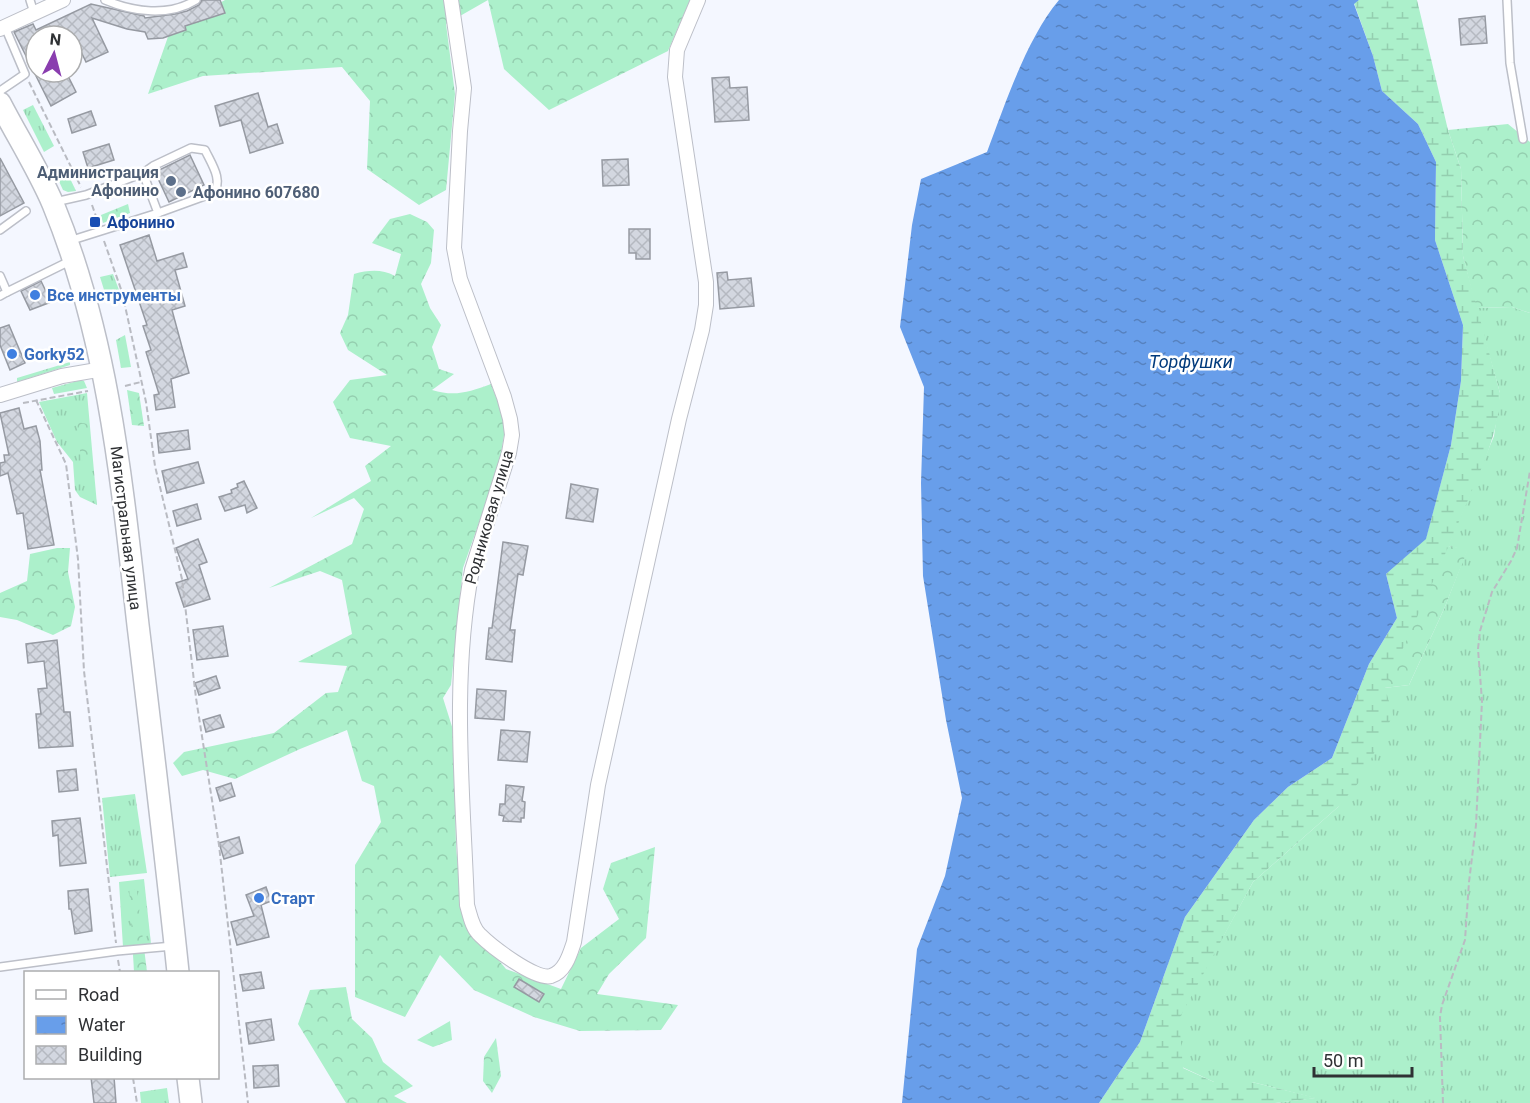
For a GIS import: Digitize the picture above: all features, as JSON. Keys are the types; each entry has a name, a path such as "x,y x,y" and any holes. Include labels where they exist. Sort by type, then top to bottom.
{"main road":[{"name":"Магистральная улица","path":"0,103 52,202 95,333 103,369 117,450 128,536 178,971"},
{"path":"188,1079 191,1103"}],"street":[{"path":"3,28 32,7 63,0"},
{"name":"Родниковая улица","path":"451,0 464,88 454,248 460,279 504,397 512,435 509,453 472,570 459,685 466,905 473,926 479,934 528,971 540,976 551,976 560,970 568,959 574,942 598,785 679,419 702,330 706,305 706,282 675,77 677,50 698,0"},
{"path":"0,395 62,376 103,369"}],"lane":[{"path":"105,0 114,4 152,11 186,7 196,0"},
{"path":"1507,0 1510,63 1523,140"},
{"path":"3,28 24,70"},
{"path":"0,91 24,75"},
{"path":"0,276 3,294 101,231 213,193 218,189 219,183 205,150 191,148 143,173 86,195 52,202"},
{"path":"143,173 158,213"},
{"path":"0,230 26,211"},
{"path":"0,967 117,951 175,946"}],"path":[{"path":"31,84 91,202 122,292 141,382 155,466 182,579 196,698 219,845 248,1103"},
{"path":"125,386 141,382"},
{"path":"92,390 36,400 66,464 78,559 84,670 120,971"},
{"path":"1443,1103 1440,1017 1442,1005 1466,940 1469,882 1476,825 1482,701 1478,649 1480,631 1492,592 1517,548 1530,471"},
{"path":"134,1079 137,1103"}],"green space":[{"path":"225,0 488,0 446,24 455,94 446,190 419,205 367,169 370,101 342,67 203,76 148,94 170,31"},
{"path":"488,0 690,0 668,51 549,110 504,69"},
{"path":"1359,0 1417,0 1448,130 1461,169 1463,256 1500,393 1493,437 1436,575 1385,688 1393,715 1360,781 1338,807 1253,882 1179,1019 1183,1068 1214,1082 1252,1082 1317,1098 1275,1103 1099,1103 1140,1042 1185,917 1254,820 1288,787 1332,758 1369,664 1397,618 1386,574 1426,538 1451,445 1461,381 1463,325 1435,240 1436,162 1418,124 1382,91 1373,56 1354,3"},
{"path":"33,105 54,146 44,152 23,110"},
{"path":"1508,124 1530,142 1530,313 1512,307 1476,308 1463,256 1461,169 1448,130"},
{"path":"66,170 76,191 63,190 56,175"},
{"path":"128,204 130,213 103,223 101,215"},
{"path":"410,214 427,222 434,230 431,263 421,284 430,308 441,325 432,347 439,369 454,374 432,390 462,393 491,384 506,423 499,466 463,568 451,685 443,698 454,733 456,847 463,918 506,969 561,989 581,948 619,919 603,889 611,863 655,847 646,938 609,974 597,994 678,1005 661,1030 580,1031 534,1017 474,990 440,955 405,1017 355,997 355,865 381,822 374,786 362,781 347,730 235,779 203,770 182,776 173,763 184,752 274,733 326,693 338,692 347,666 298,662 352,634 342,580 320,571 269,588 352,544 364,509 354,498 311,518 371,481 365,466 391,446 350,438 333,402 350,380 387,375 348,350 340,333 348,315 354,274 375,271 395,276 401,254 372,243 390,219"},
{"path":"113,274 119,290 105,293 100,277"},
{"path":"1512,307 1530,313 1530,1103 1275,1103 1315,1098 1252,1082 1214,1082 1182,1067 1181,1054 1110,1103 1224,935 1253,882 1338,807 1392,715 1384,688 1409,685 1444,609 1467,550 1448,546 1494,436 1500,393 1476,308"},
{"path":"125,335 131,367 121,368 116,340"},
{"path":"70,362 70,365 17,382 17,378"},
{"path":"81,380 87,388 54,394 52,388"},
{"path":"127,390 139,393 144,426 132,425"},
{"path":"87,393 97,505 80,497 75,490 73,462 57,442 39,402"},
{"path":"77,422 88,424 91,467 81,460"},
{"path":"1448,546 1468,549 1444,609 1409,685 1384,688"},
{"path":"57,548 70,548 68,572 75,607 71,626 53,635 17,620 0,617 0,593 27,581 30,554"},
{"path":"135,794 147,873 110,877 102,798"},
{"path":"144,879 151,944 123,947 119,882"},
{"path":"129,884 137,892 147,971 134,971"},
{"path":"346,987 352,1019 372,1038 383,1062 413,1086 394,1096 407,1103 346,1103 298,1024 310,990"},
{"path":"450,1021 452,1040 433,1047 417,1040"},
{"path":"496,1038 501,1076 492,1093 483,1081 484,1057"},
{"path":"167,1088 169,1103 141,1103 140,1092"}],"water":[{"name":"Торфушки","path":"1059,0 1359,0 1354,4 1373,56 1382,91 1418,124 1436,162 1435,240 1463,325 1461,381 1451,445 1426,539 1386,574 1397,618 1369,664 1332,758 1288,787 1254,820 1185,917 1140,1042 1099,1103 902,1103 917,949 945,876 962,798 946,720 923,576 921,483 924,387 900,327 912,225 921,179 987,152 1027,52 1047,15"}],"building":[{"path":"202,0 220,0 225,13 185,26 186,30 163,38 148,39 145,32 92,18 108,52 86,62 84,24 49,24 91,4 145,18 175,14 199,5"},
{"path":"1485,16 1487,43 1461,45 1459,19"},
{"path":"24,28 24,52 14,32"},
{"path":"729,77 730,88 747,87 749,120 715,122 712,78"},
{"path":"40,84 72,84 76,92 51,106"},
{"path":"258,93 268,127 277,124 283,143 250,153 241,120 220,126 215,106"},
{"path":"91,111 96,125 72,133 68,119"},
{"path":"109,144 114,160 88,168 83,152"},
{"path":"190,155 204,185 169,202 155,172"},
{"path":"0,158 24,203 0,216"},
{"path":"628,159 629,185 603,186 602,160"},
{"path":"629,229 650,229 650,259 636,259 636,253 629,253"},
{"path":"149,235 157,261 183,253 187,267 175,270 185,306 172,310 189,373 171,379 175,407 156,410 154,395 159,394 146,352 151,350 143,326 147,325 120,245"},
{"path":"727,272 728,280 751,278 754,306 720,309 717,273"},
{"name":"Все инструменты","path":"41,281 51,302 30,310 21,291"},
{"name":"Gorky52","path":"9,325 25,363 10,370 0,345 0,328"},
{"path":"19,408 24,429 36,426 40,441 42,470 40,470 54,545 28,549 23,513 17,514 8,473 0,476 0,463 5,462 4,455 9,455 0,413"},
{"path":"188,430 190,449 159,453 157,434"},
{"path":"198,462 204,483 167,493 162,471"},
{"path":"244,481 257,508 247,513 245,505 225,511 219,497 232,493 231,490 238,487 237,484"},
{"path":"571,484 598,489 593,522 566,518"},
{"path":"197,504 201,519 177,526 173,511"},
{"path":"198,539 207,562 199,565 210,599 184,607 176,583 188,579 176,548"},
{"path":"503,542 528,546 523,575 518,574 510,630 515,630 512,662 486,659"},
{"path":"223,626 228,656 197,660 193,630"},
{"path":"57,640 64,712 70,712 73,746 39,748 36,714 41,714 38,689 47,688 44,661 28,663 26,644"},
{"path":"216,676 220,688 199,695 195,683"},
{"path":"477,689 506,691 504,720 475,718"},
{"path":"220,715 224,727 206,732 203,720"},
{"path":"501,730 530,732 527,762 498,760"},
{"path":"76,769 78,790 59,792 57,771"},
{"path":"231,783 235,796 220,801 216,788"},
{"path":"506,785 524,787 522,801 525,802 524,818 521,818 521,822 503,821 504,816 499,815 500,804 505,804"},
{"path":"80,818 86,863 60,866 58,835 53,836 52,821"},
{"path":"239,837 243,853 224,859 219,843"},
{"path":"266,887 271,901 261,905 269,937 237,945 231,922 254,916 246,895"},
{"path":"88,889 92,931 75,934 71,909 69,909 68,891"},
{"path":"261,972 264,988 243,991 240,975"},
{"path":"519,979 544,994 539,1002 514,987"},
{"path":"271,1019 274,1040 249,1044 246,1023"},
{"path":"278,1065 279,1086 254,1088 253,1066"},
{"path":"91,1079 114,1079 116,1103 94,1103"}],"place":[{"name":"Администрация Афонино","path":"171,181"},
{"name":"Афонино 607680","path":"181,192"},
{"name":"Афонино","path":"95,222"},
{"name":"Все инструменты","path":"35,295"},
{"name":"Gorky52","path":"12,354"},
{"name":"Старт","path":"259,898"}]}
